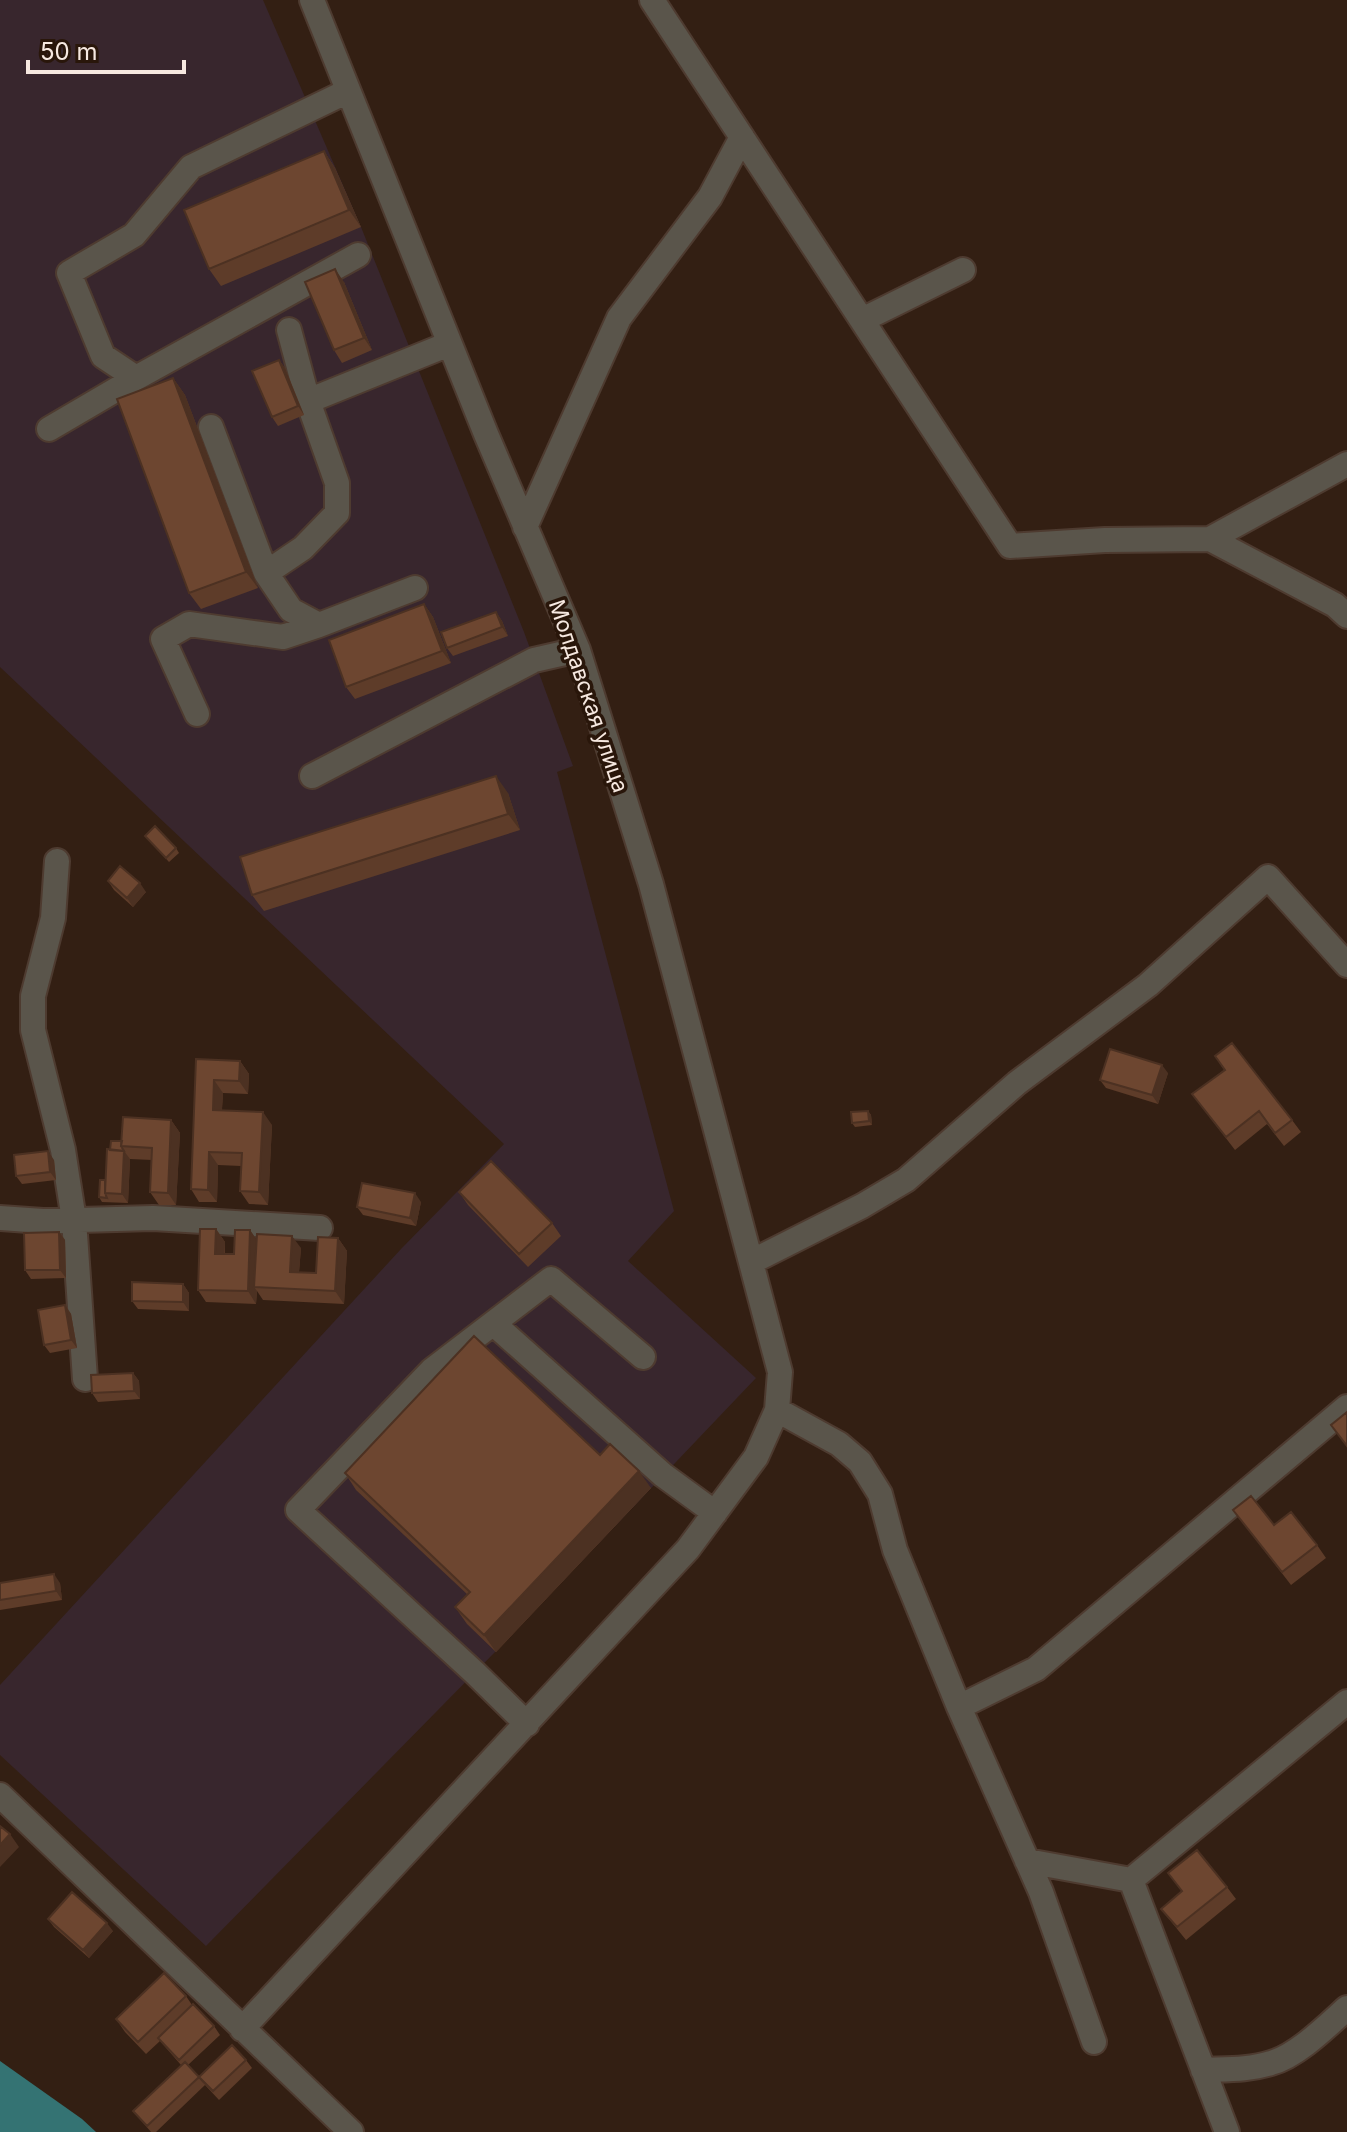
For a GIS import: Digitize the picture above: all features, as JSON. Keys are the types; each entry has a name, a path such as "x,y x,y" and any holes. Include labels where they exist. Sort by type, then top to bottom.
{"street":[{"name":"Молдавская улица","path":"242,2029 688,1549 756,1457 777,1410 780,1372 651,884 578,650 449,344 312,0"},
{"path":"652,0 1010,546 1105,540 1210,539 1347,464"},
{"path":"136,378 103,356 69,273 134,235 191,167 348,91"},
{"path":"525,527 619,318 710,197 742,137"},
{"path":"49,429 358,255"},
{"path":"862,320 963,270"},
{"path":"266,573 303,548 337,513 337,483 308,401 289,330"},
{"path":"308,401 449,344"},
{"path":"211,427 266,573 291,610 319,625"},
{"path":"1210,539 1335,605 1347,616"},
{"path":"197,714 163,639 189,624 283,637 415,588"},
{"path":"312,776 534,660 578,650"},
{"path":"57,861 53,918 33,996 33,1030 63,1150 74,1220 85,1379"},
{"path":"751,1262 862,1206 906,1180 1017,1083 1148,985 1268,877 1347,965"},
{"path":"0,1218 153,1218 320,1228"},
{"path":"527,1724 298,1510 432,1370 551,1279 643,1357"},
{"path":"494,1324 663,1475 715,1513"},
{"path":"959,1707 1036,1669 1347,1407"},
{"path":"777,1410 839,1444 860,1462 880,1494 895,1550 959,1707 1027,1861 1066,1958 1094,2042"},
{"path":"1027,1861 1131,1880 1347,1702"},
{"path":"0,1795 351,2132"},
{"path":"1131,1880 1227,2132"},
{"path":"1203,2070 1275,2063 1314,2037 1347,2008"}],"shaded area":[{"path":"0,0 263,0 361,227 524,632 573,766 557,772 674,1211 628,1261 756,1378 496,1651 206,1946 0,1755 0,1685 401,1249 504,1144 0,667"}],"water":[{"path":"0,2061 82,2119 96,2132 0,2132"}],"building":[{"path":"324,151 349,210 209,269 184,210"},
{"path":"335,269 364,338 334,350 305,282"},
{"path":"279,360 298,406 272,417 252,371"},
{"path":"173,378 246,572 189,593 117,399"},
{"path":"424,604 442,651 346,687 329,640"},
{"path":"496,612 502,627 447,648 441,632"},
{"path":"496,776 508,814 252,895 240,857"},
{"path":"155,826 176,848 166,858 145,836"},
{"path":"120,866 140,883 127,898 108,881"},
{"path":"1232,1043 1292,1120 1275,1133 1259,1111 1226,1137 1192,1094 1225,1070 1215,1056"},
{"path":"1110,1049 1162,1065 1152,1095 1100,1080"},
{"path":"196,1059 240,1061 239,1081 214,1080 213,1110 263,1112 259,1192 240,1191 242,1153 209,1152 208,1190 191,1189"},
{"path":"868,1111 869,1121 852,1123 851,1112"},
{"path":"123,1117 171,1120 168,1193 150,1192 152,1148 121,1146"},
{"path":"111,1141 122,1141 124,1151 110,1150"},
{"path":"107,1149 124,1151 122,1194 105,1193"},
{"path":"48,1151 50,1172 16,1176 14,1155"},
{"path":"491,1161 552,1223 519,1254 459,1192"},
{"path":"100,1180 105,1180 107,1198 99,1197"},
{"path":"362,1183 415,1193 410,1218 357,1207"},
{"path":"200,1229 216,1229 215,1254 234,1254 235,1230 250,1230 248,1291 198,1290"},
{"path":"59,1232 60,1270 25,1270 24,1233"},
{"path":"257,1234 292,1236 290,1272 316,1273 318,1237 338,1238 335,1291 254,1287"},
{"path":"132,1282 183,1284 183,1302 132,1301"},
{"path":"65,1305 71,1340 44,1345 38,1310"},
{"path":"474,1336 600,1455 610,1444 639,1471 484,1635 455,1607 470,1592 345,1473"},
{"path":"133,1373 134,1391 92,1393 91,1375"},
{"path":"1347,1412 1347,1446 1331,1425"},
{"path":"1251,1496 1274,1525 1291,1512 1317,1545 1282,1572 1233,1510"},
{"path":"54,1574 56,1591 0,1600 0,1583"},
{"path":"0,1826 10,1834 0,1845"},
{"path":"1197,1850 1227,1887 1177,1927 1161,1909 1182,1891 1168,1873"},
{"path":"72,1892 107,1923 83,1950 48,1919"},
{"path":"164,1973 186,1996 138,2042 116,2019"},
{"path":"193,2004 214,2026 179,2060 158,2038"},
{"path":"232,2045 246,2060 213,2091 199,2077"},
{"path":"185,2062 199,2077 147,2126 133,2111"}]}
